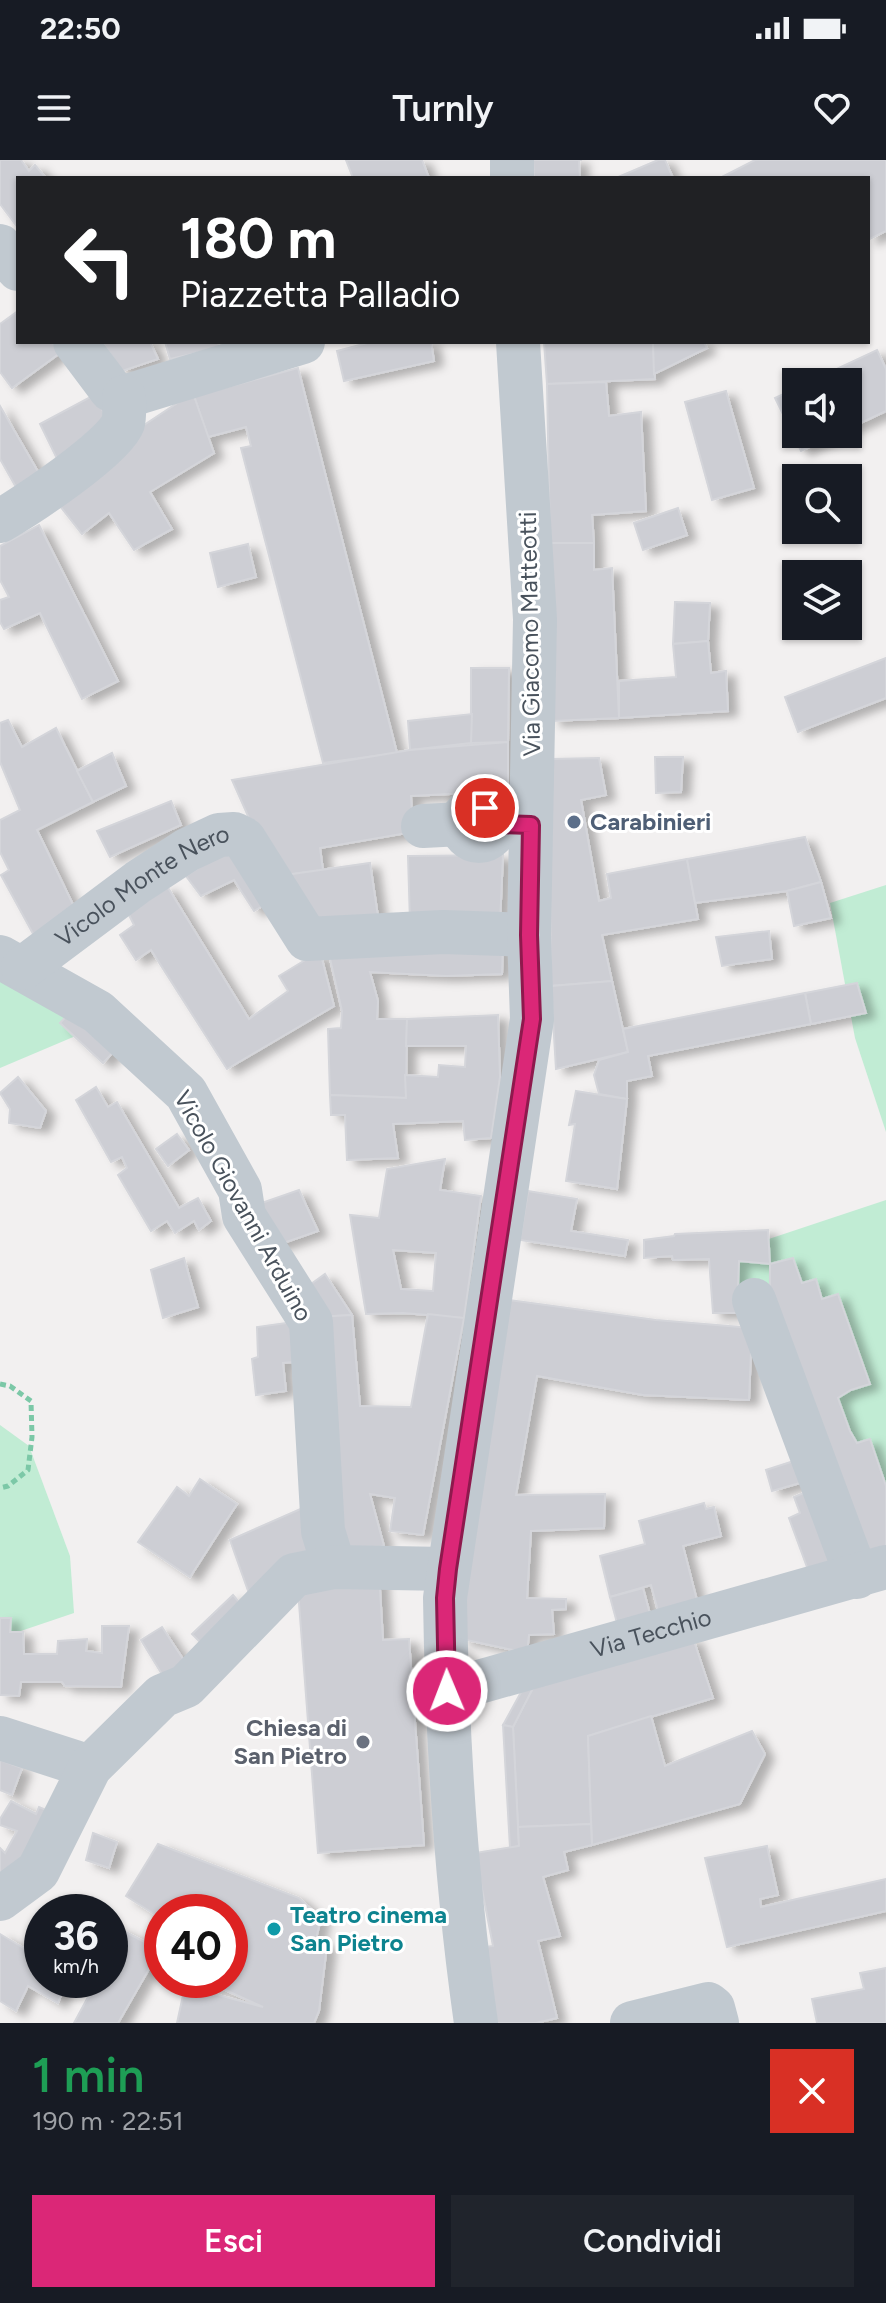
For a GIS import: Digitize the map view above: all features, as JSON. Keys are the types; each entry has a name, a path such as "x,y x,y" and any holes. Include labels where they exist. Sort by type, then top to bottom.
{"street":[{"path":"0,246 16,266"},
{"path":"76,344 111,390 124,397 296,344"},
{"name":"Via Giacomo Matteotti","path":"476,2023 457,1865 445,1598 532,1019 529,935 478,825 535,619 518,344"},
{"path":"0,521 28,505 104,446 123,423 124,397"},
{"name":"Vicolo Monte Nero","path":"12,962 187,850 219,835 234,834 244,839 307,939 443,932 529,935"},
{"name":"Vicolo Giovanni Arduino","path":"12,962 98,1012 186,1093 240,1190 244,1216 311,1322 323,1531 334,1567"},
{"name":"Via Tecchio","path":"447,1691 872,1572 754,1300"},
{"path":"0,1899 38,1871 90,1767 162,1696 186,1686 294,1575 334,1567 448,1569"},
{"path":"0,1738 90,1767"},
{"path":"632,2023 708,2004 713,2008 717,2023"}],"path":[{"path":"0,1384 10,1386 31,1401 32,1437 28,1470 8,1486 0,1488"}],"green space":[{"path":"886,885 886,1132 855,1038 830,903"},
{"path":"0,949 85,1032 0,1068"},
{"path":"886,1200 886,1550 831,1569 727,1253"},
{"path":"0,1425 29,1446 70,1556 74,1613 6,1636 0,1635"}],"building":[{"path":"0,160 21,160 29,171 35,165 44,176 16,176 16,225 0,204"},
{"path":"346,160 422,160 428,176 352,176"},
{"path":"533,160 579,160 580,176 534,176"},
{"path":"665,160 672,176 621,176"},
{"path":"755,160 886,160 886,231 870,239 870,176 724,176"},
{"path":"16,312 16,344 53,344 60,353 12,388 0,372 0,324"},
{"path":"103,344 151,344 158,359 122,371"},
{"path":"166,344 218,344 219,348 170,359"},
{"path":"363,344 431,344 434,361 344,381 337,351"},
{"path":"544,344 653,344 655,379 547,384"},
{"path":"653,344 705,344 707,348 654,374"},
{"path":"877,350 886,369 886,411 862,422 862,368 839,368"},
{"path":"298,368 397,753 323,763 241,448 251,446 246,427 208,437 194,396"},
{"path":"606,382 609,416 641,412 646,511 592,515 594,543 550,543 547,384"},
{"path":"726,391 754,488 712,500 685,402"},
{"path":"94,395 113,429 62,469 40,424"},
{"path":"782,395 782,412 775,398"},
{"path":"194,396 214,453 150,492 172,529 134,550 109,513 82,534 60,506 132,433 182,400"},
{"path":"0,406 44,482 21,496 0,459"},
{"path":"678,508 687,535 643,550 634,523"},
{"path":"39,525 118,681 82,699 40,613 4,629 0,622 0,600 9,597 0,580 0,546"},
{"path":"550,543 594,543 594,570 612,568 619,718 552,721"},
{"path":"248,544 256,577 218,587 210,553"},
{"path":"675,602 710,603 708,641 673,644"},
{"path":"708,641 711,673 726,671 728,711 619,718 619,681 676,677 673,644"},
{"path":"886,658 886,698 798,732 785,697"},
{"path":"471,668 509,668 508,742 471,743"},
{"path":"472,714 471,743 410,750 408,721"},
{"path":"8,720 22,747 56,728 93,802 37,830 78,915 37,941 1,875 9,870 0,852 0,820 20,810 0,762 0,723"},
{"path":"508,742 508,791 411,796 413,832 320,848 323,870 278,876 232,780 410,750"},
{"path":"112,753 126,786 93,802 77,771"},
{"path":"655,757 683,757 681,792 656,793"},
{"path":"599,758 606,795 581,800 599,901 611,898 607,874 687,859 698,919 602,935 612,981 551,986 549,759"},
{"path":"171,801 181,825 110,857 97,831"},
{"path":"805,837 821,882 787,891 695,903 687,859"},
{"path":"231,853 273,900 254,911 234,880 201,896 186,876 214,858"},
{"path":"503,855 500,923 410,922 408,856"},
{"path":"370,863 379,923 309,927 278,876"},
{"path":"821,882 831,918 794,926 787,891"},
{"path":"167,886 249,1019 288,991 279,976 320,951 334,1006 227,1069 151,950 136,960 120,935 134,925 127,911"},
{"path":"769,931 772,959 722,966 716,937"},
{"path":"503,944 502,974 446,976 370,972 378,1001 377,1019 407,1019 406,1098 330,1095 328,1029 341,1028 342,1011 328,950"},
{"path":"612,981 628,1052 556,1069 551,986"},
{"path":"857,983 866,1013 811,1024 805,993"},
{"path":"805,993 811,1024 648,1056 652,1076 627,1081 627,1099 599,1094 594,1075 599,1060 628,1052 623,1029"},
{"path":"75,1007 119,1046 103,1063 60,1023"},
{"path":"498,1015 500,1077 491,1138 465,1140 463,1121 393,1124 398,1158 347,1160 345,1115 331,1115 330,1095 406,1098 405,1075 438,1077 439,1065 465,1067 466,1046 406,1046 407,1019"},
{"path":"18,1077 46,1111 40,1128 9,1123 10,1109 0,1093"},
{"path":"96,1087 108,1107 117,1102 179,1208 198,1198 211,1221 199,1230 194,1221 175,1233 167,1221 151,1231 118,1175 127,1168 122,1157 111,1162 76,1100"},
{"path":"576,1091 627,1099 617,1189 566,1181 575,1124 569,1125"},
{"path":"177,1134 189,1150 168,1166 156,1149"},
{"path":"445,1159 440,1190 481,1196 464,1318 403,1313 366,1314 350,1215 379,1218 387,1169","holes":["393,1250 436,1253 433,1291 401,1289"]},
{"path":"299,1190 318,1231 272,1247 250,1207"},
{"path":"528,1191 577,1199 571,1231 628,1240 625,1256 520,1240"},
{"path":"768,1230 770,1264 739,1261 737,1313 713,1313 709,1259 673,1260 672,1256 644,1258 644,1240 675,1234"},
{"path":"184,1258 198,1307 163,1318 151,1270"},
{"path":"793,1258 802,1283 816,1279 822,1299 838,1294 870,1384 838,1398 857,1443 870,1439 886,1486 886,1554 860,1563 770,1292 770,1264"},
{"path":"325,1274 352,1315 316,1317 304,1289"},
{"path":"509,1300 656,1320 752,1328 749,1400 643,1395 537,1376 516,1495 605,1494 604,1528 531,1531 527,1598 566,1599 566,1609 552,1610 554,1634 529,1635 527,1653 462,1639 481,1448"},
{"path":"428,1314 464,1318 423,1535 390,1531 395,1498 370,1494 384,1546 337,1559 316,1317 352,1315 360,1406 411,1407"},
{"path":"301,1321 294,1362 283,1363 286,1391 256,1395 252,1359 258,1357 257,1327"},
{"path":"806,1457 814,1479 772,1491 766,1470"},
{"path":"200,1479 237,1504 190,1577 138,1542 177,1487 189,1496"},
{"path":"815,1488 845,1566 811,1578 789,1518 800,1513 794,1497"},
{"path":"314,1503 316,1555 252,1602 230,1540"},
{"path":"704,1503 706,1509 714,1507 721,1536 683,1546 700,1612 661,1622 651,1585 610,1597 600,1556 645,1544 639,1521"},
{"name":"Chiesa di San Pietro","path":"379,1572 383,1640 409,1639 424,1845 318,1853 298,1590"},
{"path":"643,1588 653,1625 620,1634 610,1597"},
{"path":"233,1595 245,1609 205,1647 192,1634"},
{"path":"0,1618 11,1618 10,1632 23,1632 24,1654 57,1654 58,1641 87,1639 86,1651 102,1653 102,1626 129,1626 121,1687 21,1682 19,1696 0,1695"},
{"path":"162,1627 187,1665 163,1676 141,1640"},
{"path":"693,1638 713,1698 588,1736 591,1824 518,1827 513,1727 536,1682"},
{"path":"531,1674 536,1682 513,1727 503,1725"},
{"path":"651,1716 665,1766 752,1731 765,1754 740,1804 592,1845 588,1736"},
{"path":"503,1725 513,1727 519,1846 510,1848"},
{"path":"0,1760 22,1768 12,1795 0,1790"},
{"path":"11,1801 36,1814 39,1807 49,1811 43,1839 0,1886 0,1848 5,1853 17,1831 0,1825 0,1819"},
{"path":"591,1824 592,1845 564,1852 568,1870 543,1877 560,1936 538,1941 557,2018 536,2023 492,2023 476,1948 493,1946 475,1853 519,1846 518,1827"},
{"path":"93,1833 117,1842 109,1868 86,1860"},
{"name":"Teatro cinema San Pietro","path":"158,1844 299,1898 321,1918 316,1939 327,1945 319,2011 314,2023 177,2023 182,1998 230,1998 263,2007 243,1998 248,1998 248,1894 144,1894 144,1908 127,1894"},
{"path":"767,1846 778,1895 760,1899 761,1907 886,1879 886,1911 727,1947 705,1858"},
{"path":"128,1933 144,1942 144,1978 118,2023 74,2023 87,1998 128,1998"},
{"path":"0,1934 24,1948 24,1994 16,2011 0,2001"},
{"path":"886,1968 886,2023 817,2023 812,1999 864,1989 860,1973"}],"place":[{"name":"Carabinieri","path":"574,822"},
{"name":"Chiesa di San Pietro","path":"363,1742"},
{"name":"Teatro cinema San Pietro","path":"274,1929"}],"route":[{"path":"447,1691 445,1598 448,1569 532,1019 529,935 531,825 496,824 491,811 485,808"}]}
